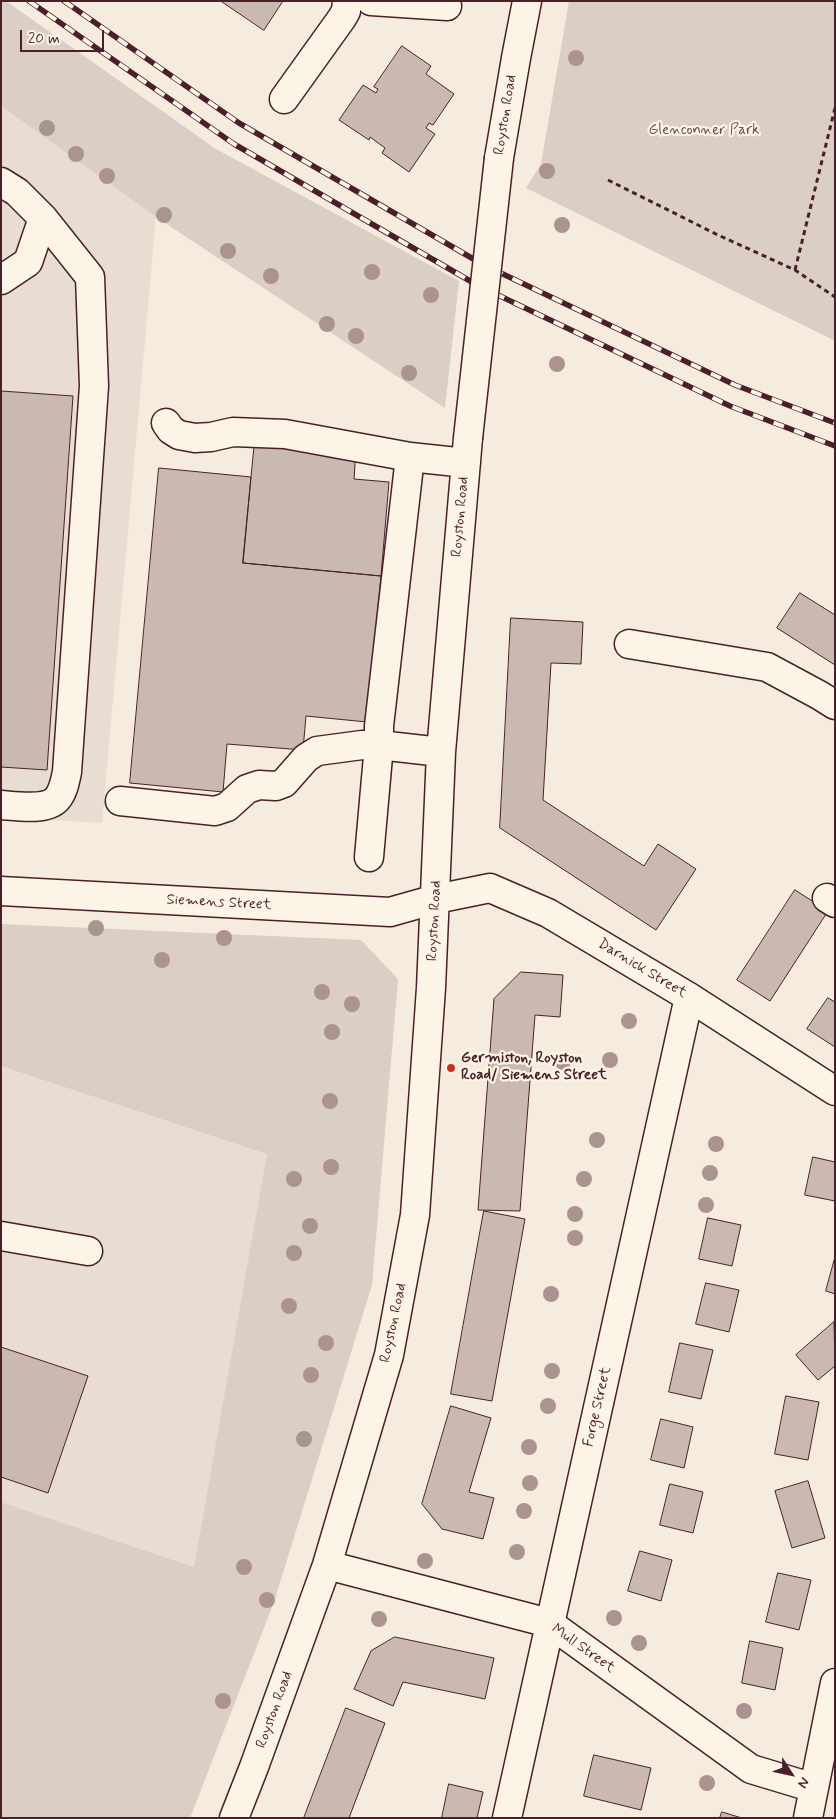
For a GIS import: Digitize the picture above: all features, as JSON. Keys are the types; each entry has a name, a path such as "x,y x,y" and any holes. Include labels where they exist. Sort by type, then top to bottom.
{"street":[{"path":"284,99 342,18 346,11 347,1"},
{"path":"371,1 447,6"},
{"name":"Royston Road","path":"234,1818 327,1565 389,1355 415,1215 436,899 441,752 467,451 499,158 527,1"},
{"path":"1,182 17,192 42,218 90,277 94,386 67,772 63,788 56,800 35,807 1,805"},
{"path":"1,280 28,262 42,218"},
{"path":"166,423 171,430 179,435 195,438 211,437 233,432 285,434 410,457 467,451"},
{"path":"369,857 380,726 410,457"},
{"path":"629,644 767,667 835,705"},
{"path":"120,801 214,811 227,807 246,789 259,785 276,786 284,783 306,758 317,751 346,746 379,745 441,752"},
{"name":"Darnick Street","path":"436,899 490,888 548,913 689,997 835,1091"},
{"name":"Siemens Street","path":"1,891 390,912 436,899"},
{"name":"Forge Street","path":"507,1818 689,997"},
{"path":"1,1236 88,1251"},
{"name":"Mull Street","path":"327,1565 549,1623 751,1769 814,1788"},
{"path":"808,1818 835,1683"}],"path":[{"path":"795,270 835,108"},
{"path":"608,180 718,235 795,270 835,297"}],"shaded area":[{"path":"1,106 156,217 102,823 1,817"},
{"path":"1,1066 268,1154 194,1567 1,1502"}],"green space":[{"path":"1,1 6,1 216,149 459,281 445,408 156,217 1,106"},
{"name":"Glenconner Park","path":"569,1 835,1 835,341 526,188 541,164"},
{"path":"1,924 361,940 398,979 372,1285 274,1602 190,1818 1,1818 1,1502 194,1567 267,1154 1,1066"}],"building":[{"path":"221,1 283,1 264,30"},
{"path":"402,46 431,66 426,74 454,94 433,125 429,123 426,128 435,134 409,172 382,153 385,148 370,137 369,140 339,120 363,85 376,93 378,89 374,87"},
{"path":"1,391 73,396 47,770 1,767"},
{"path":"255,440 356,449 354,479 389,482 381,576 243,563"},
{"path":"159,468 251,477 243,563 381,576 367,722 306,716 303,750 227,744 223,792 130,783"},
{"path":"800,593 835,615 835,665 777,628"},
{"path":"511,618 583,622 581,664 551,663 543,800 644,866 658,844 696,869 656,930 500,828"},
{"path":"795,890 828,911 770,1001 737,980"},
{"path":"521,972 563,975 560,1017 535,1015 520,1211 478,1210 494,999"},
{"path":"828,998 835,1002 835,1047 807,1029"},
{"path":"813,1157 835,1162 835,1201 805,1195"},
{"path":"484,1211 525,1219 492,1401 451,1394"},
{"path":"708,1218 741,1225 732,1266 699,1259"},
{"path":"835,1257 835,1294 826,1291"},
{"path":"706,1283 739,1290 729,1332 696,1324"},
{"path":"834,1322 835,1366 818,1380 796,1355"},
{"path":"680,1343 713,1350 701,1399 669,1392"},
{"path":"1,1347 88,1376 48,1493 1,1477"},
{"path":"786,1396 819,1402 808,1460 775,1454"},
{"path":"451,1406 491,1418 469,1492 494,1498 483,1539 442,1529 422,1504"},
{"path":"661,1419 693,1427 684,1468 651,1460"},
{"path":"808,1481 825,1538 792,1548 775,1491"},
{"path":"670,1484 703,1492 693,1533 660,1525"},
{"path":"640,1551 672,1560 661,1601 628,1591"},
{"path":"778,1573 811,1580 799,1630 766,1622"},
{"path":"395,1637 494,1658 485,1699 403,1682 393,1706 354,1689 371,1651"},
{"path":"750,1641 783,1648 775,1690 742,1683"},
{"path":"346,1708 385,1723 349,1818 304,1818"},
{"path":"594,1755 651,1768 641,1810 584,1796"},
{"path":"449,1784 483,1792 477,1818 442,1818"},
{"path":"722,1812 742,1818 720,1818"}],"railway":[{"path":"29,1 234,144 477,285 730,406 835,446"},
{"path":"64,1 239,123 482,264 735,385 835,423"}],"place":[{"name":"Germiston, Royston Road/ Siemens Street","path":"451,1068"}]}
